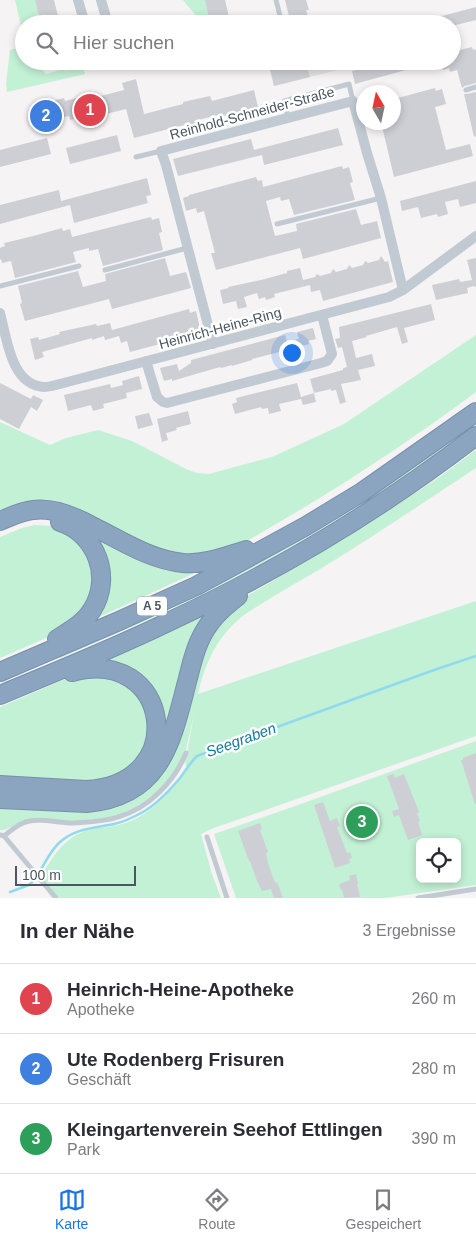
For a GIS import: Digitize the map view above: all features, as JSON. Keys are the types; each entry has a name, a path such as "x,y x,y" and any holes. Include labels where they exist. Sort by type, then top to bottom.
{"highway":[{"name":"A 5","path":"6,669 196,586 306,526 362,492 476,412"},
{"name":"A 5","path":"0,695 163,625 281,565 372,510 441,463 476,436"},
{"path":"0,521 33,510 42,509 60,512 82,520 149,554 166,560 185,563 209,561 287,536"},
{"path":"0,531 27,522 41,520 66,524 77,530 86,538 95,552 100,569 101,590 98,600 83,621 72,630 6,669"},
{"path":"0,799 87,803 120,796 137,787 158,766 167,750 198,642 208,625 225,606 281,565"},
{"path":"0,785 86,790 108,787 121,783 131,776 147,760 155,744 156,716 153,706 141,687 122,673 103,668 82,669 24,685"}],"street":[{"path":"78,0 82,15"},
{"path":"101,0 105,15"},
{"name":"Reinhold-Schneider-Straße","path":"213,344 161,151 353,101 381,198 403,290"},
{"name":"Heinrich-Heine-Ring","path":"0,314 5,351 16,369 30,382 45,387 389,296 403,290 476,236"},
{"path":"146,361 156,397 162,402 167,403 321,363 327,361 332,354 322,315"}],"lane":[{"path":"276,0 280,15"},
{"path":"288,117 284,101 349,84 353,101"},
{"path":"466,90 476,88"},
{"path":"136,157 161,151"},
{"path":"277,224 381,198"},
{"path":"105,270 187,248"},
{"path":"0,286 78,266"},
{"path":"56,898 2,835 22,823 33,820 71,823 90,822 116,818 126,814 145,804 165,786 178,771 186,753"},
{"path":"207,837 227,898"},
{"path":"418,898 476,889"}],"shaded area":[{"path":"270,70 338,70 274,86"}],"green space":[{"path":"15,0 35,0 39,15 18,15"},
{"path":"183,0 205,0 208,15 196,15"},
{"path":"15,49 15,70 42,70 46,74 60,70 84,70 85,74 7,92 6,84 10,50"},
{"path":"476,335 476,392 350,479 247,541 220,554 203,558 191,557 150,548 13,508 0,511 0,422 50,445 66,438 98,430 132,441 186,469 197,473 209,474 272,457 344,424"},
{"path":"476,422 476,426 414,470 332,523 275,556 188,601 60,658 59,656 401,475"},
{"path":"476,450 476,468 238,620 222,637 213,652 205,668 198,694 476,601 476,736 201,834 221,898 60,898 57,896 41,876 62,846 84,832 122,824 139,817 162,799 182,777 187,769 185,763 194,715 186,749 177,769 163,787 130,810 115,816 99,819 68,821 29,819 0,830 0,803 137,793 203,643 237,602 348,536 438,478"},
{"path":"41,514 68,519 150,559 196,569 197,572 97,618 95,615 105,588 105,566 96,545 89,536 71,523 49,517 30,518 0,528 0,525 22,517"},
{"path":"35,525 53,526 68,531 89,554 96,579 86,611 60,632 0,658 0,537"},
{"path":"211,612 164,748 120,790 159,716 101,662 134,649"},
{"path":"103,673 139,692 151,726 138,764 104,782 0,779 0,707 70,677"},
{"path":"476,741 476,885 385,898 236,898 214,834"}],"building":[{"path":"35,0 54,0 58,15 39,15"},
{"path":"205,0 225,0 229,15 208,15"},
{"path":"285,0 306,0 309,10 306,10 308,15 289,15"},
{"path":"476,7 476,20 461,24 461,15 446,15"},
{"path":"472,47 473,50 476,49 476,83 462,88 457,70 461,70 461,50"},
{"path":"270,70 308,70 310,77 274,86"},
{"path":"356,70 406,70 355,84 352,71"},
{"path":"136,79 144,114 210,96 212,101 254,90 258,107 252,109 254,117 230,123 228,115 222,116 222,114 194,121 196,126 189,128 188,124 134,138 126,109 98,116 97,113 70,120 69,116 41,123 36,105 64,98 65,101 92,94 93,98 124,90 122,83"},
{"path":"435,88 436,91 442,89 446,104 435,107 446,150 470,144 473,156 394,177 383,130 401,130 401,97"},
{"path":"476,92 476,136 474,137 464,94"},
{"path":"338,128 343,145 264,165 262,155 178,176 173,159 251,139 254,150"},
{"path":"117,135 121,151 70,164 66,148"},
{"path":"47,138 51,154 0,167 0,150"},
{"path":"342,166 343,169 349,167 353,182 350,183 355,200 294,215 289,199 281,201 280,197 266,201 275,236 297,231 296,224 356,209 361,225 377,221 381,238 303,259 300,248 216,270 211,253 215,253 204,211 197,213 196,208 186,211 183,198 256,177 258,181 262,180 263,187"},
{"path":"147,178 151,195 146,196 148,203 74,223 70,205 0,224 0,205 59,190 61,201"},
{"path":"476,181 476,203 460,207 458,199 445,202 448,214 438,217 437,214 421,218 418,207 402,211 400,201"},
{"path":"151,217 152,220 159,218 162,232 159,233 163,250 103,266 98,249 89,251 89,248 73,252 76,262 15,278 11,261 2,263 0,260 0,248 5,246 4,243 62,228 63,231 70,229 72,237"},
{"path":"381,256 385,262 388,261 393,282 323,301 320,290 311,292 310,285 274,294 275,297 266,300 265,297 259,299 257,293 244,297 247,307 238,309 236,301 223,304 220,290 228,287 261,280 300,268 303,280 315,277 317,274 320,276 331,273 333,269 336,272 347,269 349,265 352,268 363,265 365,261 368,263 379,260"},
{"path":"165,258 170,276 186,272 191,288 112,309 109,299 25,321 20,304 22,303 18,286 78,271 83,287 106,281 105,274"},
{"path":"476,258 476,287 467,288 468,293 436,300 432,285 459,279 460,282 472,280 467,260"},
{"path":"431,304 435,320 404,328 408,342 402,344 397,327 352,341 356,358 372,354 375,366 358,370 361,380 341,384 346,402 340,404 336,390 331,391 331,389 314,393 310,379 343,370 343,368 347,367 342,347 338,348 335,339 340,338 339,327"},
{"path":"189,309 190,313 196,311 201,333 130,352 127,341 121,343 119,336 105,340 104,336 42,352 44,357 35,360 30,339 38,337 39,340 60,334 59,332 96,324 97,326 110,323 112,330"},
{"path":"313,328 316,339 308,341 309,344 298,347 299,351 283,354 283,351 232,366 220,367 172,381 172,379 164,381 160,368 177,364 179,371 191,363 191,360 285,335 287,342 299,339 297,332"},
{"path":"139,376 142,389 126,393 127,398 103,404 104,408 93,411 91,405 68,411 64,395 110,384 111,388 123,385 122,381"},
{"path":"0,383 31,399 33,395 43,400 37,411 31,407 19,429 0,419"},
{"path":"297,383 301,397 314,393 316,402 303,405 301,399 279,404 281,411 269,414 268,408 262,409 261,407 235,414 232,404 237,402 236,398"},
{"path":"188,411 191,424 166,433 168,440 162,442 157,419"},
{"path":"149,413 153,425 138,429 135,416"},
{"path":"476,753 476,804 475,804 461,760"},
{"path":"393,774 395,778 404,774 419,812 417,813 420,821 418,822 422,835 408,840 399,815 394,817 392,811 399,809 387,776"},
{"path":"323,802 330,821 337,818 340,826 337,827 347,853 350,852 352,858 349,859 350,863 335,868 314,805"},
{"path":"260,823 262,829 260,830 268,852 266,853 268,863 283,898 274,898 271,889 262,891 238,831"},
{"path":"356,874 360,897 344,898 339,884 350,880 349,876"}],"waterway":[{"name":"Seegraben","path":"40,871 54,848 66,837 86,829 121,822 148,809 172,787 197,756 476,656"},
{"name":"Seegraben","path":"10,892 29,885 34,880"}],"place":[{"name":"Heinrich-Heine-Apotheke","path":"90,110"},
{"name":"Ute Rodenberg Frisuren","path":"46,116"},
{"name":"Kleingartenverein Seehof Ettlingen","path":"362,822"}]}
